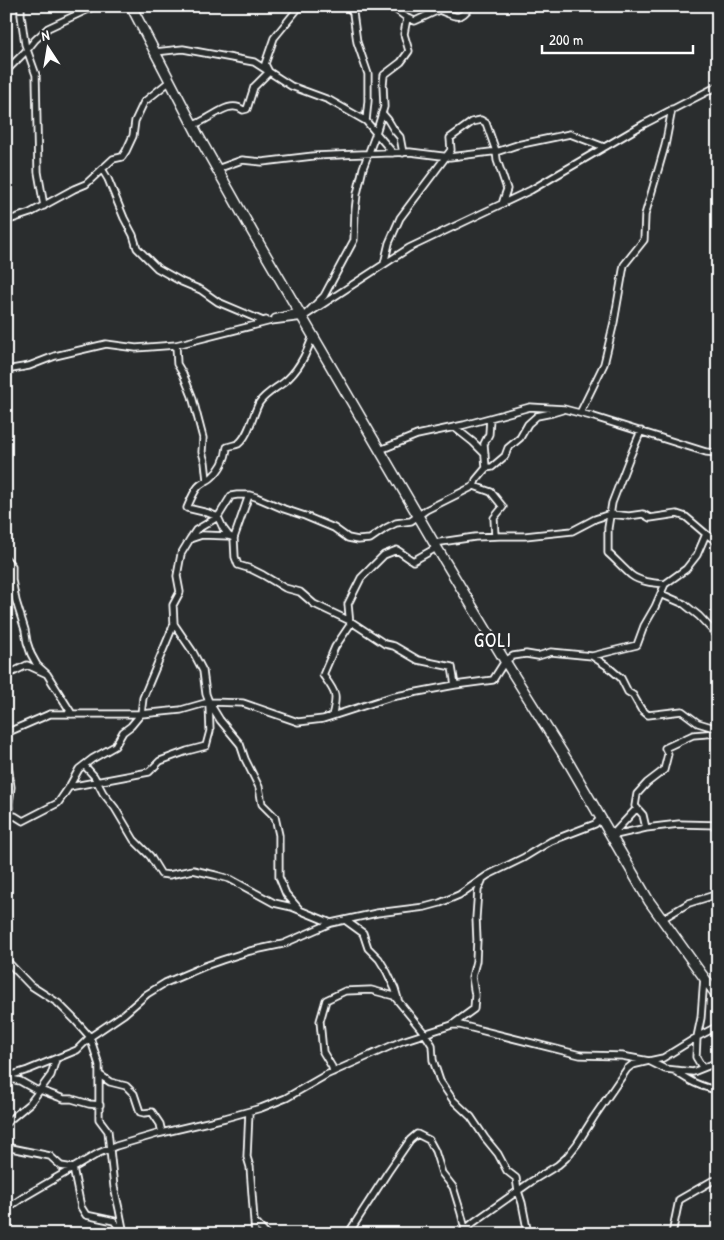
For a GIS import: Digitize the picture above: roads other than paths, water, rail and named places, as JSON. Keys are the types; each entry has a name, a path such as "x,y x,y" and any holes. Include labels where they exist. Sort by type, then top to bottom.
{"main road":[{"path":"134,8 193,126 217,169 435,546 570,765 649,901 718,997"}],"street":[{"path":"22,6 21,15 25,44 36,75 38,172 44,206"},
{"path":"269,72 265,64 274,38 300,6"},
{"path":"348,6 353,13 357,42 368,74 366,121"},
{"path":"391,6 407,18 415,21 439,10 457,17 465,14 471,6"},
{"path":"6,71 48,28 93,7"},
{"path":"102,169 133,235 137,248 157,268 201,290 218,302 263,321 301,314 324,296 354,240 357,194 363,168 384,107 384,75 401,62 409,51 404,34 407,18"},
{"path":"155,52 183,49 254,62 291,86 329,100 366,121 393,153"},
{"path":"193,126 215,113 233,106 239,107 242,110 247,109 254,87 269,72"},
{"path":"6,221 30,213 86,184 113,160 122,157 133,136 135,121 144,102 170,81"},
{"path":"6,370 29,366 55,356 106,344 136,348 176,345 301,314 409,248 531,190 644,124 718,86"},
{"path":"580,413 604,364 624,265 644,240 645,215 665,146 672,109"},
{"path":"382,113 400,137 403,153"},
{"path":"384,264 400,218 451,150 450,138 472,122 481,120 486,123 507,189 502,204"},
{"path":"217,169 242,160 262,162 313,156 403,153 450,157 496,151 570,134 604,147"},
{"path":"232,537 223,528 218,518 208,513 187,508 190,500 198,486 208,480 223,463 227,447 239,443 247,432 259,403 268,393 285,382 296,370 307,352 313,334"},
{"path":"176,345 177,364 192,396 203,438 202,452 208,480"},
{"path":"380,450 417,435 530,407 564,409 706,452 718,453"},
{"path":"474,486 476,480 486,468 492,467 505,456 508,448 520,438 528,424 537,416 564,409"},
{"path":"486,468 484,444 489,434 490,418"},
{"path":"454,427 485,454"},
{"path":"641,431 612,503 608,528 608,553 632,576 646,582 665,584"},
{"path":"6,750 11,787 8,819 15,816 23,820 58,803 79,769 92,758 115,746 123,732 141,714 143,698 148,684 174,624 173,605 180,592 177,576 181,554 196,530 218,518 232,496 256,496 334,528 348,538 358,540 370,538 396,523 411,521 426,510 474,486 491,492 504,507 494,518 496,536"},
{"path":"249,496 232,537 238,565 251,569 285,588 300,592 314,604 350,621 385,644 394,646 418,660 452,668 455,685"},
{"path":"332,716 335,704 334,691 323,675 335,647 350,624 348,604 361,578 384,555 397,550 413,561 435,546 475,537 525,536 572,531 595,519 610,514 629,516 642,514 650,518 677,514 686,517 718,545"},
{"path":"7,735 50,714 141,714 181,710 209,702 243,702 298,722 323,719 390,698 455,685 493,680 505,661 513,656 526,654 538,656 551,652 592,656 637,645 644,626 665,584 686,569 697,555 706,534"},
{"path":"190,540 202,535 232,537"},
{"path":"6,559 12,566 12,580 16,601 31,654 37,665 47,674 72,714"},
{"path":"661,594 684,604 718,634"},
{"path":"174,624 203,671 209,702 220,720 240,744 259,787 262,804 275,816 279,836 279,877 286,894 300,910"},
{"path":"592,656 608,666 621,678 628,692 634,695 641,710 648,714 682,711 698,723 718,731"},
{"path":"6,672 13,672 27,665 47,674"},
{"path":"69,787 149,772 160,762 187,751 206,746 210,732 209,702"},
{"path":"646,828 643,815 635,806 637,794 647,783 664,770 668,754 666,748 693,735 718,731"},
{"path":"84,765 116,808 134,840 150,856 161,874 169,875 193,870 215,875 230,880 274,903 300,910 331,923"},
{"path":"611,836 637,808"},
{"path":"6,1078 77,1050 90,1037 124,1014 147,994 165,983 222,960 250,951 283,944 331,923 377,913 425,907 440,903 459,895 484,878 551,841 595,824 601,818"},
{"path":"611,836 646,828 679,824 718,825"},
{"path":"6,1209 110,1148 133,1140 249,1112 286,1098 333,1072 402,1041 452,1025 474,1010 476,995 472,978 476,961 478,890 484,878"},
{"path":"662,919 689,903 718,894"},
{"path":"345,920 363,933 368,948 379,959 387,972 398,1001"},
{"path":"6,960 30,986 58,1003 90,1037 99,1065 99,1119 108,1131 110,1162 124,1234"},
{"path":"702,1068 696,1057 704,977"},
{"path":"333,1072 324,1052 320,1021 326,1000 345,991 371,990 394,996 432,1045 433,1060 440,1081 453,1100 471,1117 498,1154 507,1171 516,1178 528,1234"},
{"path":"452,1025 580,1054 622,1056 649,1061 665,1069 693,1072 718,1062"},
{"path":"462,1232 566,1158 627,1069 632,1065 663,1058 718,1026"},
{"path":"6,1124 30,1103 40,1090 51,1075 56,1059"},
{"path":"674,1070 704,1088 718,1090"},
{"path":"100,1075 110,1082 126,1086 134,1094 140,1112 152,1112 160,1124 162,1133"},
{"path":"6,1078 20,1081 36,1090 64,1099 100,1105"},
{"path":"249,1112 247,1157 250,1167 255,1234"},
{"path":"348,1234 393,1164 410,1140 417,1134 429,1140 435,1151 442,1173 453,1188 461,1213 462,1232"},
{"path":"6,1147 50,1156 61,1166 73,1168"},
{"path":"73,1168 81,1207 86,1215 114,1221 124,1234"},
{"path":"672,1234 680,1200 712,1181 718,1180"},
{"path":"254,1222 266,1234"}],"district":[{"name":"GOLI","path":"493,640"}]}
